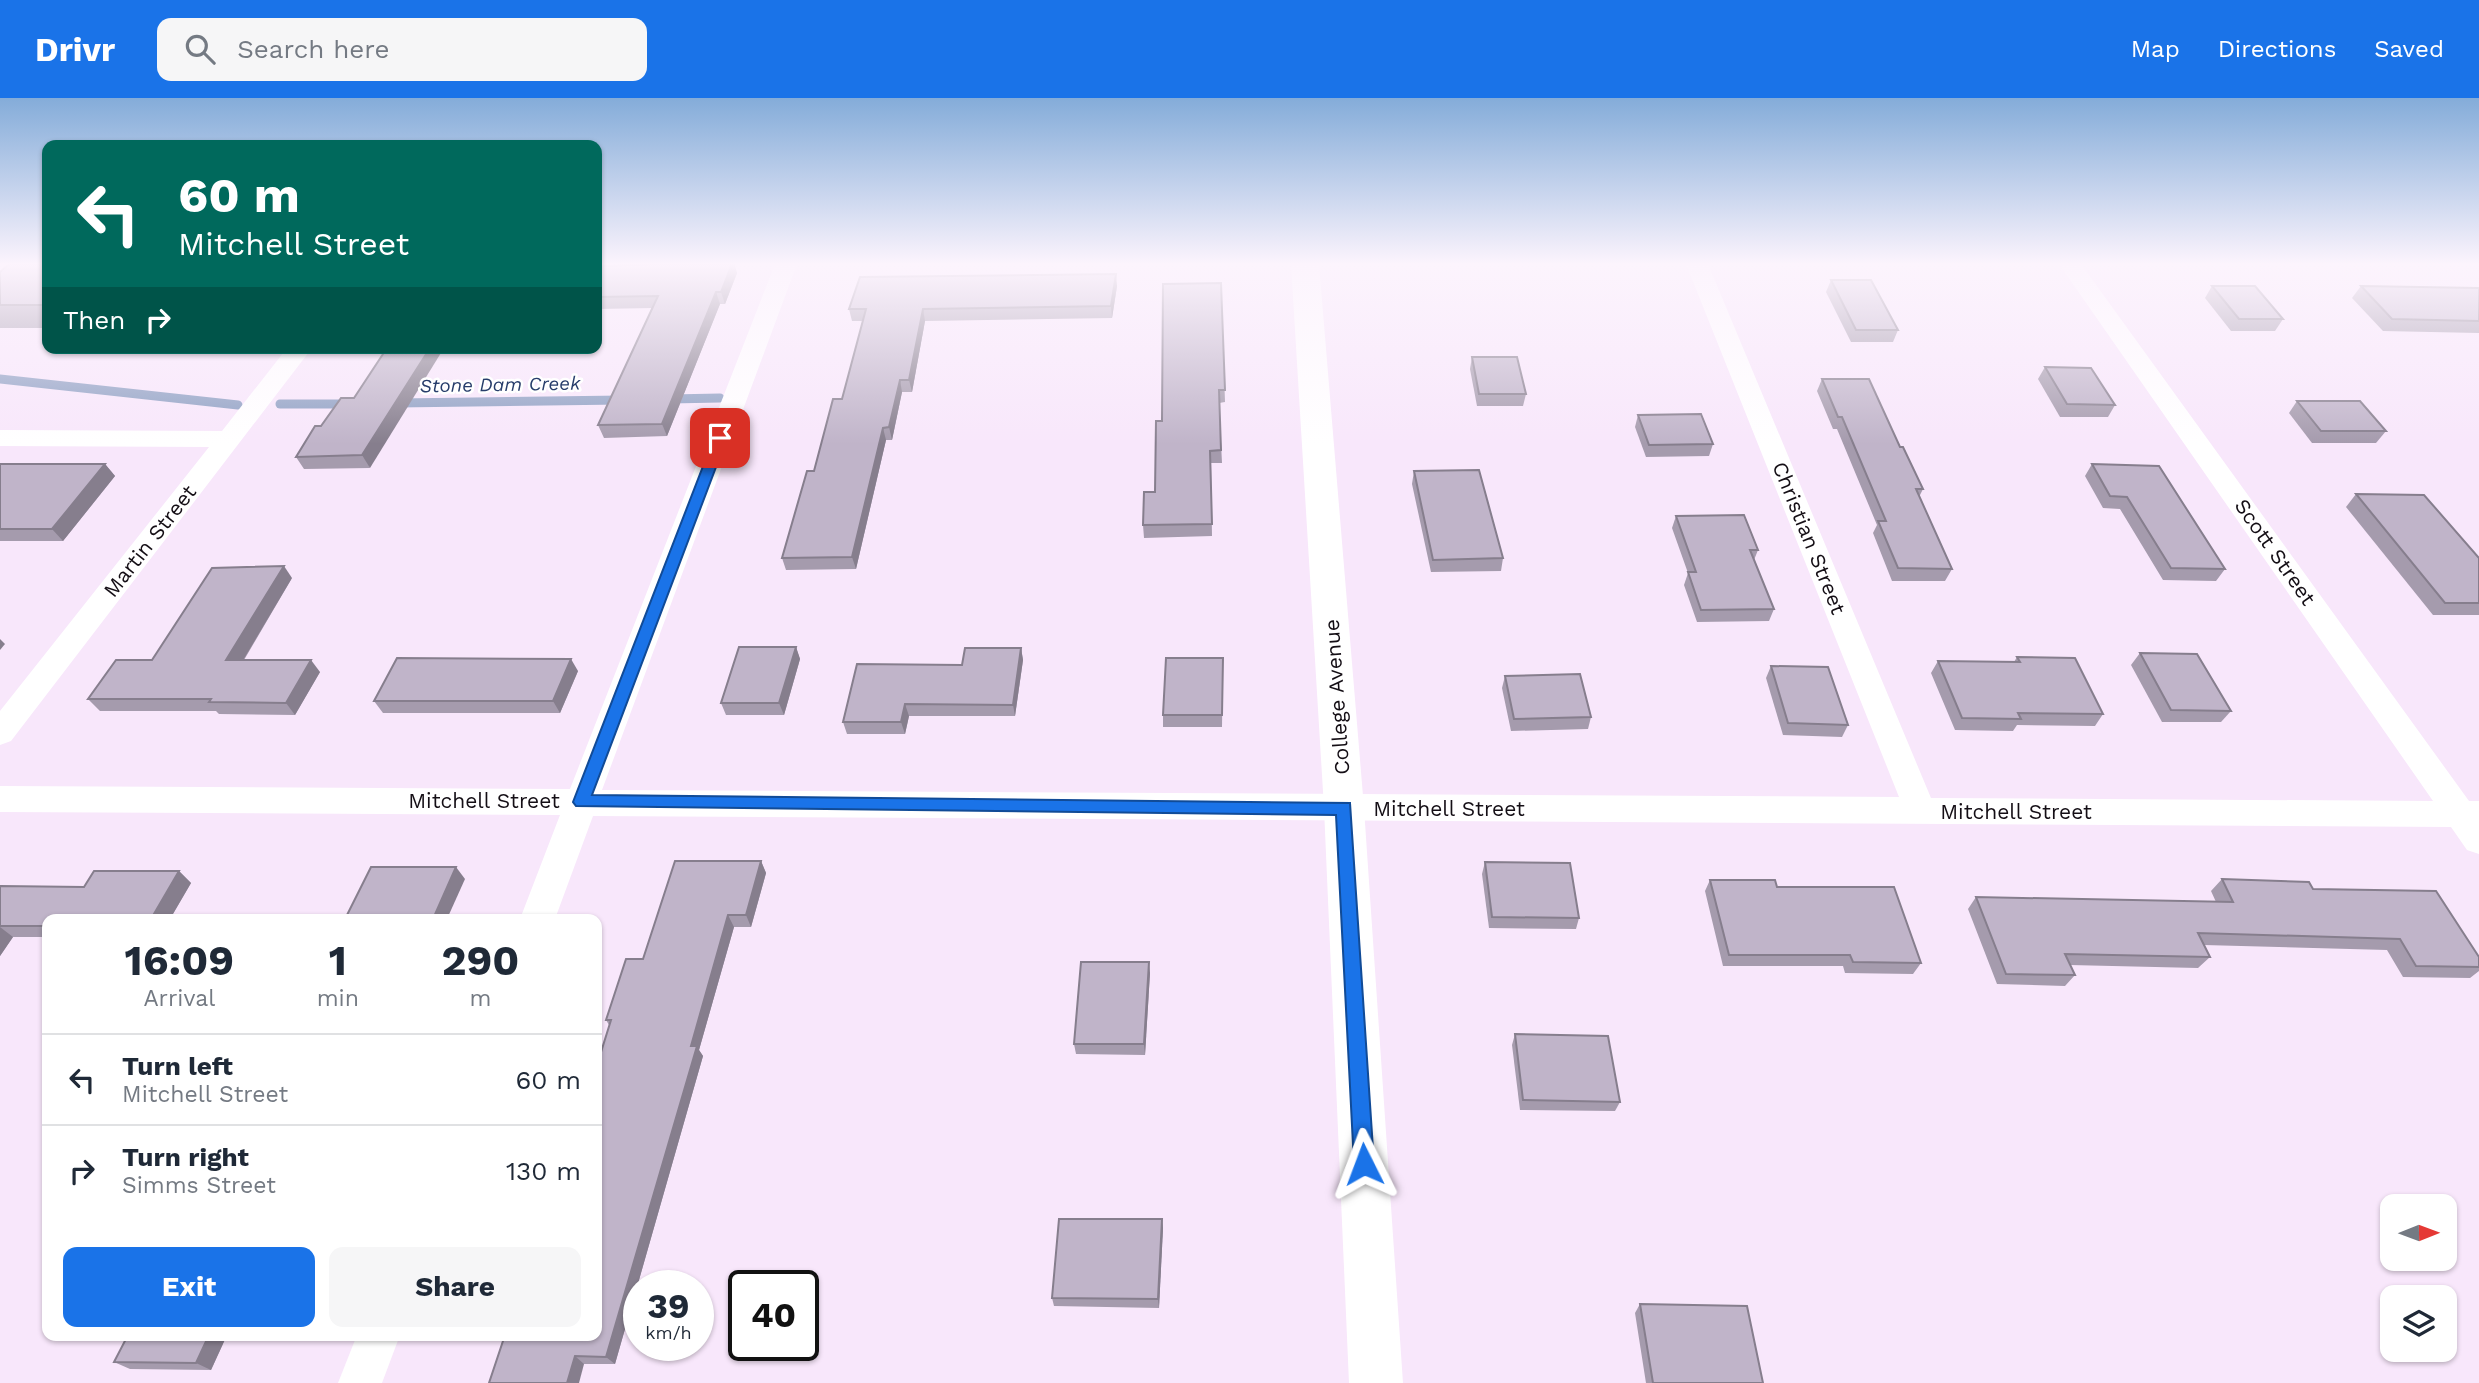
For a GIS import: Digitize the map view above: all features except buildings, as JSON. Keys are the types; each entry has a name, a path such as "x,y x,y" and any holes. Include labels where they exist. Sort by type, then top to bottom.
{"street":[{"path":"539,914 763,324"},
{"name":"College Avenue","path":"1310,324 1344,808 1376,1383"},
{"name":"Christian Street","path":"1722,324 1921,812"},
{"name":"Scott Street","path":"2113,324 2473,822"},
{"name":"Martin Street","path":"0,733 294,354"},
{"path":"0,438 229,439"},
{"name":"Mitchell Street","path":"0,799 1921,812 2473,822"},
{"path":"360,1383 377,1341"}],"waterway":[{"name":"Stone Dam Creek","path":"0,379 238,405"},
{"name":"Stone Dam Creek","path":"670,399 720,398"},
{"name":"Stone Dam Creek","path":"397,403 622,400"},
{"name":"Stone Dam Creek","path":"280,404 349,404"}],"route":[{"path":"720,438 582,802 1344,808 1364,1164"}]}
